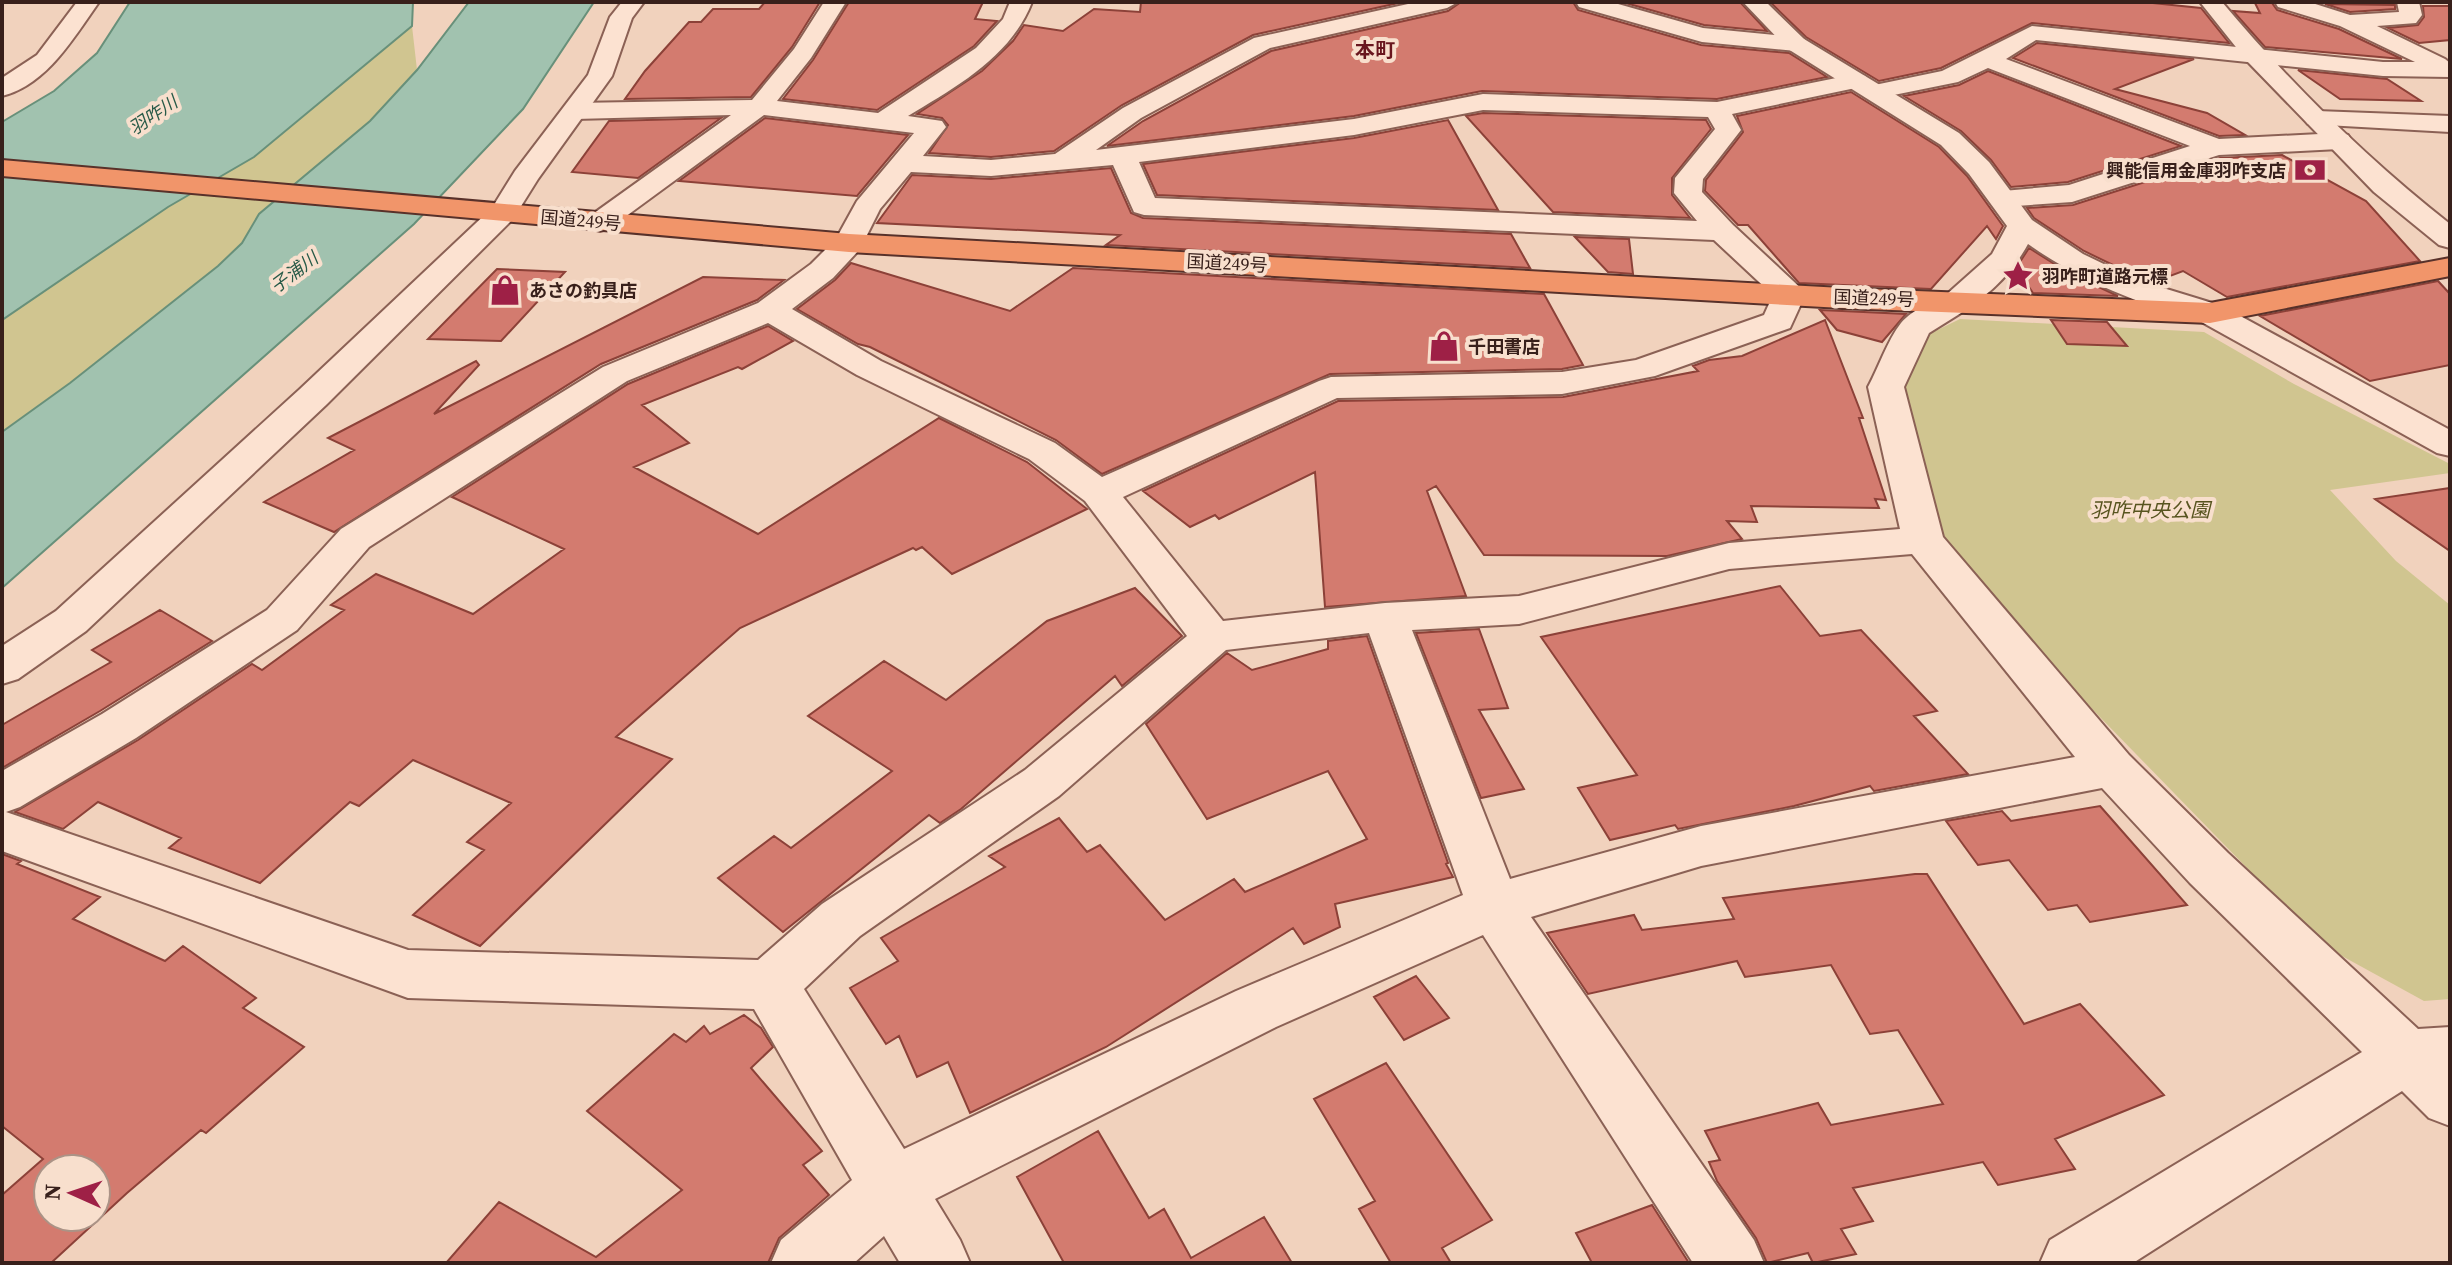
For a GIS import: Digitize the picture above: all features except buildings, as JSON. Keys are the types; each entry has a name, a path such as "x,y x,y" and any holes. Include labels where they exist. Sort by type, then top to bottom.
{"highway":[{"name":"国道249号","path":"2,168 849,243 2210,313 2251,308 2363,281 2450,267"}],"street":[{"path":"2,89 45,60 88,2"},
{"path":"2,668 71,621 313,397 503,213 525,177 600,76 621,17 633,2"},
{"path":"600,222 759,107 803,53 835,2"},
{"path":"886,119 963,68 995,42 1018,17 1021,2"},
{"path":"1062,162 1132,113 1262,43 1345,22 1447,2"},
{"path":"1587,2 1702,35 1796,44"},
{"path":"1754,2 1796,44 1950,139 1979,168 2022,226 2072,261 2126,287 2210,313 2450,445"},
{"path":"2211,2 2255,56 2384,186 2450,239"},
{"path":"2286,2 2348,21 2450,70"},
{"path":"2348,21 2408,18 2411,15 2408,2"},
{"path":"1315,12 1345,22"},
{"path":"903,163 991,168 1123,156 1354,127 1483,102 1717,110 1865,86 1940,80 1987,60 2032,33 2383,69 2450,70"},
{"path":"1987,60 2216,147"},
{"path":"2,794 119,726 282,620 355,538 615,374 770,310 822,271 849,243 867,207 933,127 886,119 759,107 575,111"},
{"path":"1099,493 1331,388 1535,386 1643,369 1778,321 1790,293 1722,231 1688,193 1689,178 1728,130 1717,110"},
{"path":"2317,119 2450,124"},
{"path":"2002,198 2072,193 2216,147 2339,141"},
{"path":"1123,156 1144,206 1722,231"},
{"path":"2022,226 2005,259 1958,301 1915,327 1886,387 1923,540 2112,768 2209,868 2429,1055 2450,1098"},
{"path":"770,310 869,368 1042,451 1099,493 1212,638"},
{"path":"2,830 408,974 770,985 841,920 1042,783 1212,638 1253,630 1385,617 1519,610 1729,556 1923,540"},
{"path":"1385,617 1494,906 1731,1263"},
{"path":"804,1263 892,1187 1256,1009 1494,906 1701,846 2112,768"},
{"path":"770,985 937,1263"},
{"path":"2073,1263 2429,1055"}],"green space":[{"path":"412,26 417,70 370,121 259,214 242,243 218,266 70,383 2,432 2,320 168,207 254,157"},
{"name":"羽咋中央公園","path":"1960,319 2204,332 2294,384 2450,464 2450,473 2330,490 2396,561 2450,605 2450,999 2424,1001 2322,945 1948,561 1896,391 1919,339"}],"water":[{"name":"羽咋川","path":"130,2 413,2 412,26 254,157 168,207 2,320 2,122 54,91 97,53"},
{"name":"子浦川","path":"469,2 594,2 523,109 414,224 2,588 2,432 70,383 218,266 242,243 259,214 370,121 417,70"}],"place":[{"name":"興能信用金庫羽咋支店","path":"2310,170"},
{"name":"羽咋町道路元標","path":"2018,276"},
{"name":"あさの釣具店","path":"505,290"},
{"name":"千田書店","path":"1444,346"}],"district":[{"name":"本町","path":"1375,50"}]}
